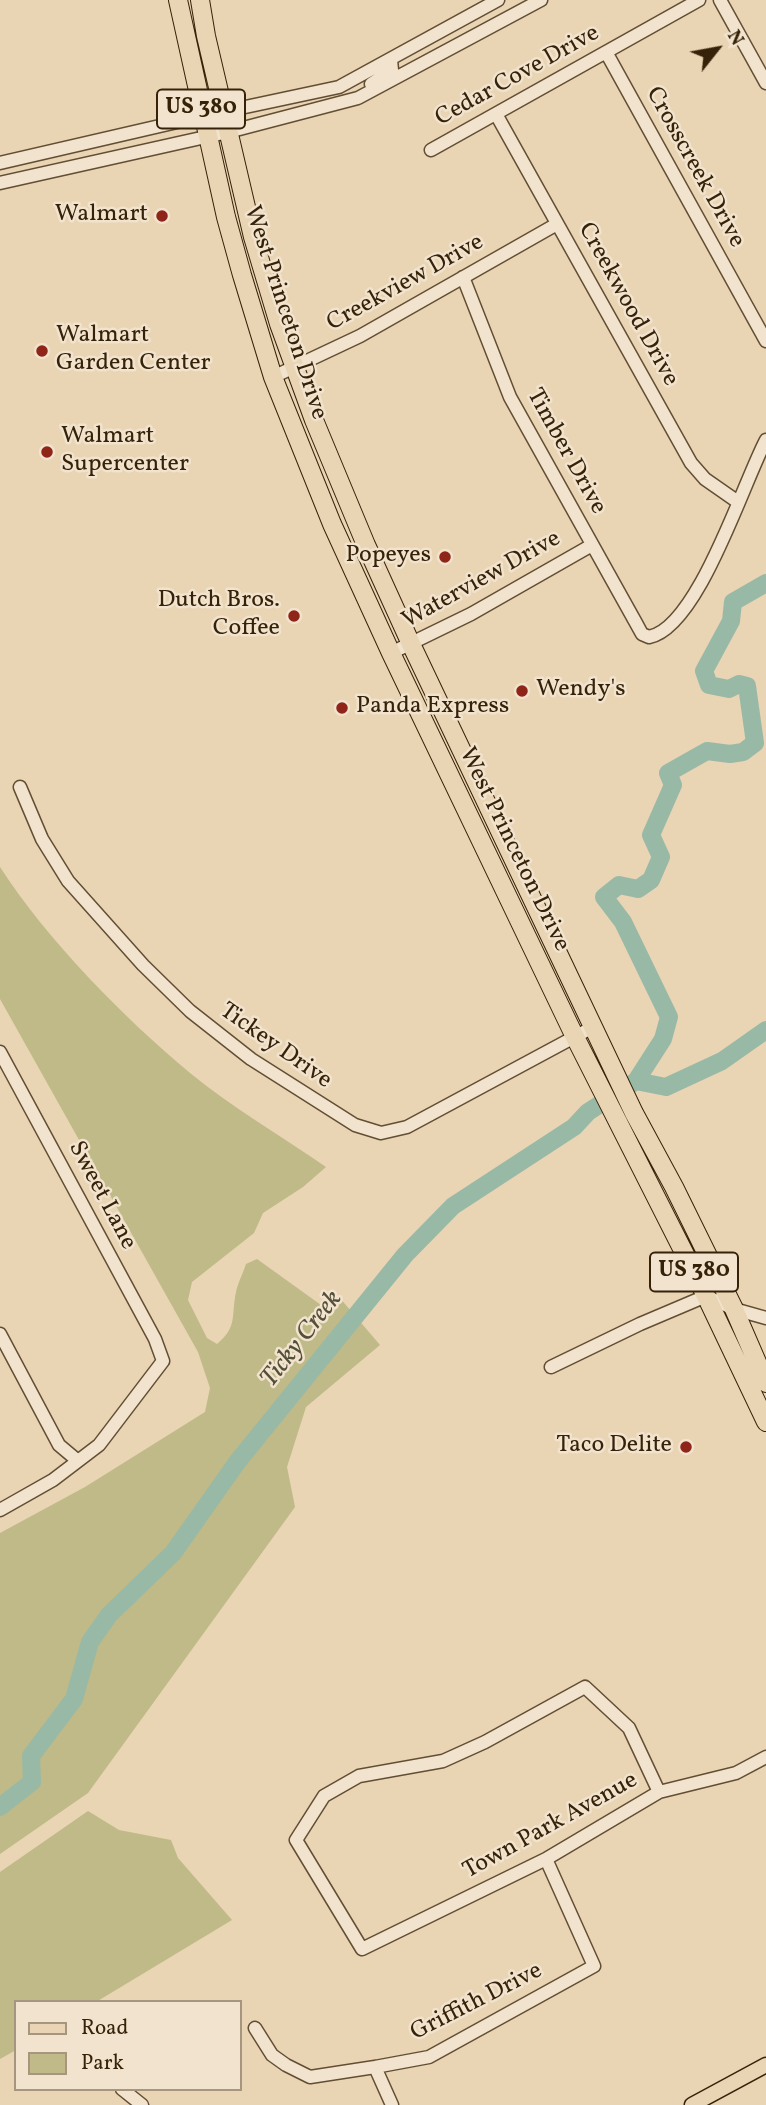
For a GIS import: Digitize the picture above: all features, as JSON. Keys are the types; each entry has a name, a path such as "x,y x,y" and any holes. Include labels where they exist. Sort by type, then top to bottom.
{"highway":[{"name":"West Princeton Drive","path":"178,0 229,229 273,377 332,524 575,1037 706,1296 766,1422"},
{"name":"West Princeton Drive","path":"200,0 253,237 295,368 366,545 634,1113 674,1188 766,1383"}],"main road":[{"path":"692,2105 766,2065"}],"street":[{"path":"0,163 339,87 498,0"},
{"path":"0,183 228,132 366,95 541,0"},
{"name":"Cedar Cove Drive","path":"431,150 699,0"},
{"path":"720,0 766,83"},
{"name":"Crosscreek Drive","path":"606,52 766,341"},
{"path":"366,95 366,88 392,70 391,60"},
{"name":"Creekwood Drive","path":"496,114 691,463 705,479 738,502"},
{"name":"Creekview Drive","path":"273,377 360,336 557,224"},
{"name":"Timber Drive","path":"463,277 510,397 642,634 649,637 665,630 692,599 738,502"},
{"path":"738,502 766,440"},
{"name":"Waterview Drive","path":"391,653 471,614 592,545"},
{"name":"Tickey Drive","path":"20,787 43,839 68,881 167,990 236,1048 365,1129 381,1133 407,1127 593,1027"},
{"name":"Sweet Lane","path":"0,1052 155,1339 163,1361 99,1445 78,1461"},
{"path":"551,1367 706,1296 733,1309 766,1318"},
{"path":"0,1334 59,1445 78,1461 53,1480 0,1510"},
{"name":"Town Park Avenue","path":"659,1792 629,1728 585,1688 485,1742 443,1761 359,1776 324,1796 296,1840 362,1949 546,1859 659,1792 736,1773 766,1757"},
{"name":"Griffith Drive","path":"255,2028 272,2055 293,2070 310,2077 375,2067 429,2057 594,1966 546,1859"},
{"path":"375,2067 392,2105"},
{"path":"124,2091 142,2105"}],"green space":[{"path":"0,867 63,950 113,1003 165,1052 206,1086 326,1167 303,1187 263,1213 254,1233 192,1282 188,1300 207,1338 217,1344 228,1332 237,1289 246,1264 257,1259 321,1305 339,1297 380,1345 306,1407 287,1467 295,1507 88,1793 0,1854 0,1533 85,1487 205,1412 210,1388 198,1352 0,999"},
{"path":"88,1811 119,1830 171,1840 178,1858 232,1920 99,2000 14,2000 14,2051 0,2059 0,1872"}],"waterway":[{"name":"Ticky Creek","path":"0,1807 32,1782 31,1756 74,1699 90,1642 109,1615 173,1553 238,1461 405,1255 453,1206 574,1127 588,1112 636,1081 663,1039 669,1017 623,922 604,897 619,885 638,889 651,880 661,857 651,835 673,785 668,773 707,751 730,754 743,752 755,743 747,686 739,684 729,689 709,685 704,671 731,621 733,602 766,583"},
{"name":"Ticky Creek","path":"636,1081 666,1087 722,1061 766,1030"}],"place":[{"name":"Walmart","path":"162,216"},
{"name":"Walmart Garden Center","path":"42,351"},
{"name":"Walmart Supercenter","path":"47,452"},
{"name":"Popeyes","path":"445,557"},
{"name":"Dutch Bros. Coffee","path":"294,616"},
{"name":"Wendy's","path":"522,691"},
{"name":"Panda Express","path":"342,708"},
{"name":"Taco Delite","path":"686,1447"}]}
